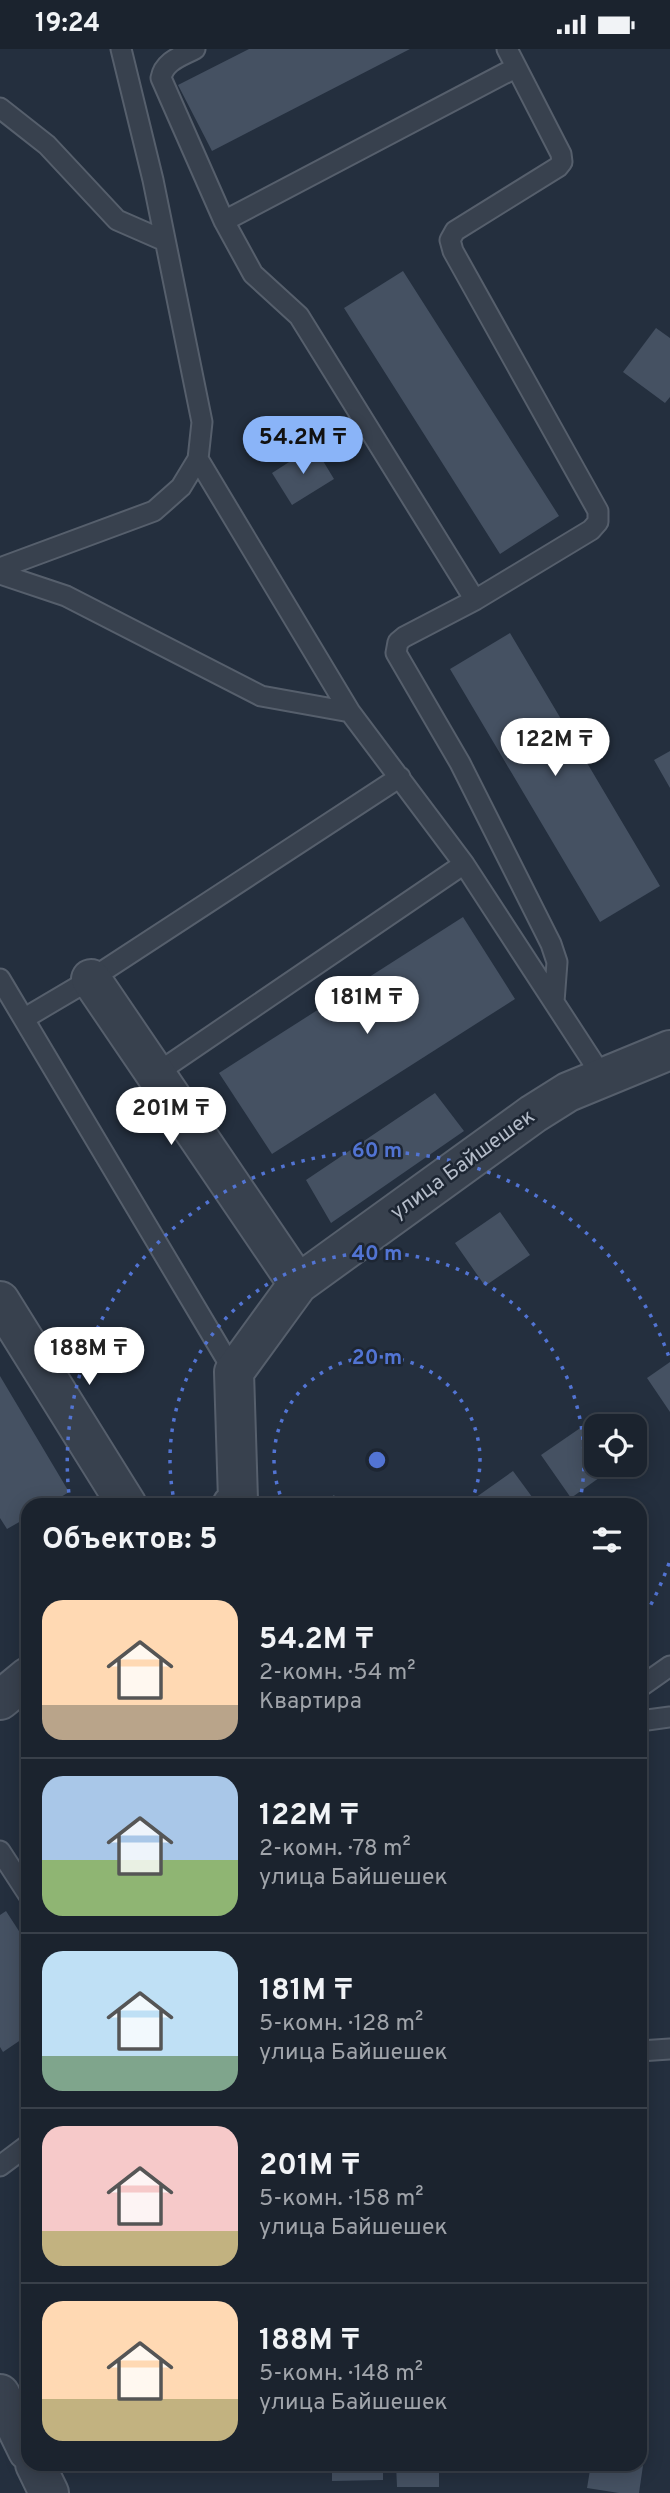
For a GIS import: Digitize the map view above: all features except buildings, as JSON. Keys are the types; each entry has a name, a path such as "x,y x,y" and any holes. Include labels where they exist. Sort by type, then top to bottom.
{"street":[{"path":"91,978 298,1284"},
{"name":"улица Байшешек","path":"234,1372 298,1284 533,1114 602,1076 670,1050"},
{"path":"0,1301 123,1498"},
{"path":"234,1372 238,1498"},
{"path":"0,1700 21,1683"},
{"path":"0,2393 21,2436"},
{"path":"38,2471 49,2493"}],"lane":[{"path":"0,571 154,511 181,487 198,459 202,422 165,241 121,49"},
{"path":"195,49 167,64 162,70 161,78 224,221 253,274 299,316 475,600"},
{"path":"507,49 561,154 562,162 456,231 450,240 453,251 598,511 598,522 591,530 475,600 404,637 398,642 396,653 460,763 551,944 557,962 554,1002"},
{"path":"224,221 515,68"},
{"path":"0,108 47,145 117,220 165,241"},
{"path":"198,459 350,712 464,864 602,1076"},
{"path":"0,571 66,596 261,696 350,712"},
{"path":"25,1018 400,777"},
{"path":"157,1073 464,864"},
{"path":"0,979 234,1372"},
{"path":"647,1683 670,1665"},
{"path":"647,1720 670,1717"},
{"path":"0,1851 21,1882"},
{"path":"647,2051 670,2049"},
{"path":"0,2166 21,2150"}]}
